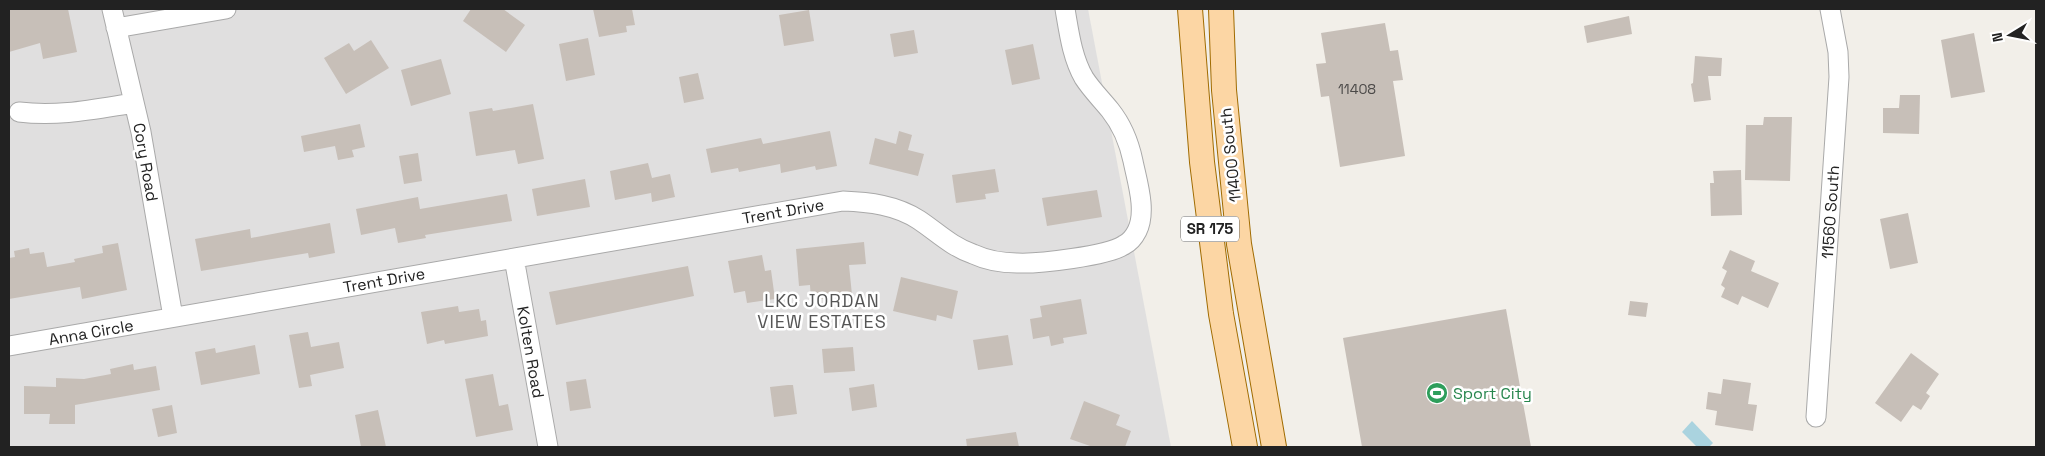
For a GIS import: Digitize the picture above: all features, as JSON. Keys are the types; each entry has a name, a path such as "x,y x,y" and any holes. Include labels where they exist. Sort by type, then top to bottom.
{"main road":[{"name":"11400 South","path":"1190,9 1202,162 1221,314 1245,447"},
{"name":"11400 South","path":"1221,9 1224,90 1239,244 1274,447"}],"street":[{"name":"Cory Road","path":"112,9 134,103 174,317"},
{"path":"116,28 226,9"},
{"name":"Trent Drive","path":"174,317 843,201 876,204 901,211 918,219 956,247 994,260 1016,263 1042,262 1114,250 1124,246 1138,230 1141,206 1133,160 1123,128 1084,78 1075,59 1065,9"},
{"name":"11560 South","path":"1816,417 1839,77 1838,52 1830,9"},
{"path":"19,112 42,115 65,114 134,103"},
{"name":"Kolten Road","path":"514,258 548,447"},
{"name":"Anna Circle","path":"9,346 174,317"}],"shaded area":[{"path":"9,9 1088,9 1171,447 9,447"}],"water":[{"path":"1692,421 1713,443 1709,447 1697,447 1682,432"}],"building":[{"path":"9,9 68,9 77,52 43,59 40,43 9,52"},
{"path":"471,9 503,9 525,25 506,52 463,21"},
{"path":"593,9 632,9 635,25 626,26 627,32 599,37"},
{"path":"809,10 814,41 784,46 779,15"},
{"path":"1629,16 1632,34 1587,43 1584,26"},
{"path":"1385,23 1390,51 1398,50 1403,80 1393,81 1405,156 1340,167 1329,96 1321,97 1316,64 1326,63 1321,33"},
{"path":"914,30 918,53 894,57 890,34"},
{"path":"1974,33 1985,92 1951,98 1941,40"},
{"path":"588,38 595,75 566,81 559,44"},
{"path":"371,40 389,68 346,94 324,58 349,43 354,51"},
{"path":"1033,44 1040,79 1012,85 1005,50"},
{"path":"1695,56 1722,58 1721,76 1708,76 1711,100 1694,102 1691,84 1693,83"},
{"path":"441,59 451,94 411,106 401,70"},
{"path":"698,73 704,99 684,103 679,77"},
{"path":"1900,95 1920,95 1919,134 1883,133 1883,108 1899,108"},
{"path":"533,104 544,159 518,164 515,150 476,156 469,112 492,108 493,111"},
{"path":"1764,117 1792,117 1790,181 1745,180 1746,125 1763,125"},
{"path":"360,124 365,147 352,150 354,157 338,160 335,146 304,152 301,136"},
{"path":"830,131 837,166 816,170 815,166 781,173 780,164 739,172 738,168 711,173 706,149 761,138 763,144"},
{"path":"899,131 912,135 908,150 924,154 918,176 869,164 875,138 896,144"},
{"path":"418,153 422,181 404,184 399,156"},
{"path":"648,163 652,178 670,174 675,197 652,202 651,193 615,200 610,171"},
{"path":"995,169 999,192 985,194 986,199 956,203 952,175"},
{"path":"1741,170 1742,215 1711,216 1710,183 1714,183 1713,171"},
{"path":"585,179 590,207 537,216 532,189"},
{"path":"1097,190 1102,217 1047,226 1042,198"},
{"path":"507,194 512,221 425,235 426,238 398,243 395,228 361,235 356,209 418,197 420,209"},
{"path":"1908,213 1918,263 1890,269 1880,219"},
{"path":"330,223 335,253 309,258 308,253 201,271 195,239 250,229 251,238"},
{"path":"864,242 866,264 849,265 852,295 811,300 810,285 799,286 796,249"},
{"path":"118,243 127,290 82,299 80,287 9,299 9,258 15,257 14,251 29,248 30,254 44,252 47,267 75,262 74,259 103,253 102,246"},
{"path":"1730,250 1755,261 1751,271 1779,283 1768,308 1742,296 1738,305 1721,297 1725,288 1721,285 1727,271 1722,268"},
{"path":"762,255 765,271 771,270 775,299 747,303 745,291 734,293 728,261"},
{"path":"688,266 694,296 556,325 549,292"},
{"path":"901,277 958,291 952,319 937,315 936,321 893,311"},
{"path":"1081,299 1087,334 1063,338 1064,343 1051,346 1049,336 1033,339 1030,319 1042,317 1040,306"},
{"path":"1630,301 1648,303 1646,317 1628,315"},
{"path":"458,306 459,312 479,309 481,321 486,320 488,336 445,344 444,340 427,344 421,312"},
{"name":"Sport City","path":"1506,309 1531,447 1362,447 1343,338"},
{"path":"308,332 311,347 339,342 344,368 310,375 312,386 299,388 289,335"},
{"path":"1008,335 1013,365 978,370 973,340"},
{"path":"255,345 260,374 201,385 195,352 215,348 216,353"},
{"path":"853,347 855,371 824,373 822,349"},
{"path":"1911,353 1939,374 1926,393 1930,396 1921,410 1913,405 1901,422 1875,403"},
{"path":"133,364 134,370 156,366 160,390 75,405 75,424 49,424 50,414 24,414 24,386 56,387 56,378 84,379 111,374 110,369"},
{"path":"493,374 499,406 508,404 513,430 476,437 465,379"},
{"path":"586,379 591,408 570,411 566,382"},
{"path":"1723,379 1751,383 1748,404 1757,405 1753,431 1715,425 1717,411 1706,409 1708,392 1721,394"},
{"path":"874,384 877,407 852,411 849,388"},
{"path":"793,385 797,414 774,417 770,387"},
{"path":"1084,401 1120,415 1116,425 1131,431 1125,447 1093,447 1070,439"},
{"path":"172,405 177,433 158,437 152,409"},
{"path":"378,410 386,447 361,447 355,415"},
{"path":"1016,432 1019,447 967,447 966,439"}],"place":[{"name":"Sport City","path":"1437,393"}],"district":[{"name":"LKC JORDAN VIEW ESTATES","path":"822,311"}]}
